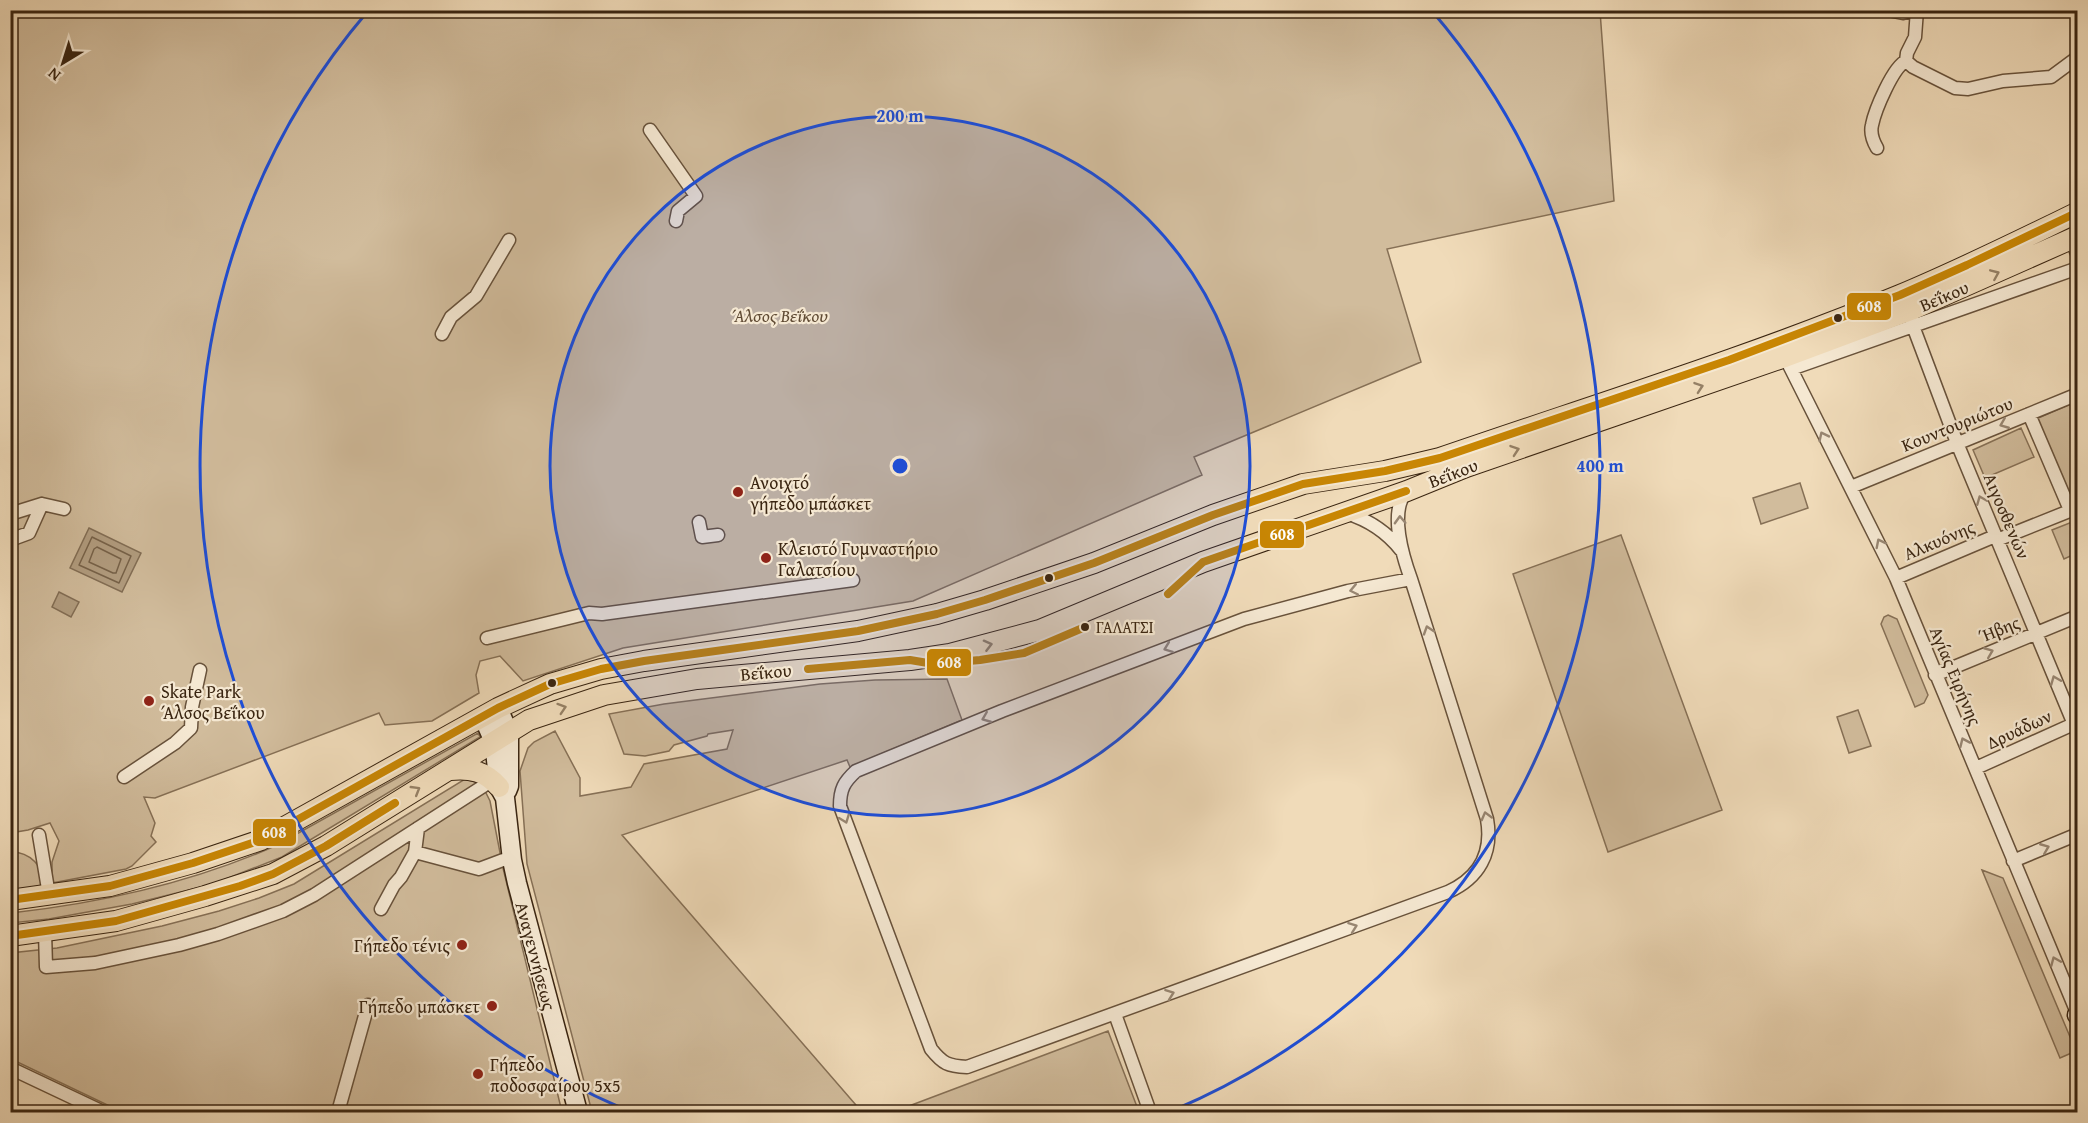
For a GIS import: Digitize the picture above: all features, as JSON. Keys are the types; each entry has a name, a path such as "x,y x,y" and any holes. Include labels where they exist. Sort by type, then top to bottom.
{"main road":[{"name":"Βεΐκου","path":"10,900 110,886 193,863 261,840 491,712 550,684 601,669 858,631 936,614 985,600 1095,563 1213,515 1303,484 1385,471 1440,458 1770,345 1898,296 1967,266 2078,212"},
{"name":"Βεΐκου","path":"10,936 116,921 214,894 273,874 326,846 529,720 555,710 604,695 697,679 930,657 1011,639 1094,609 1203,562 1407,491 1466,467 1788,363 1912,318 2075,244"},
{"path":"450,770 466,768 481,772 492,779 496,790"}],"street":[{"path":"1877,148 1872,124 1890,79 1906,61 1907,53 1915,37 1916,10 1903,14 1888,10"},
{"path":"1906,61 1913,67 1955,88 1968,89 2003,81 2051,77 2078,57"},
{"path":"650,130 696,196 678,211 676,221"},
{"path":"442,334 452,317 476,296 509,240"},
{"path":"1912,318 2078,268"},
{"name":"Αιγοσθενών","path":"1912,318 1957,443 2076,726"},
{"name":"Αγίας Ειρήνης","path":"1788,363 1825,441 1851,487 1896,578 2077,1015"},
{"name":"Κουντουριώτου","path":"1851,487 2078,394"},
{"path":"2029,414 2074,509"},
{"path":"1407,491 1400,504 1401,550 1411,579 1487,819 1490,840 1480,865 1461,885 1448,892 1115,1014 967,1067 951,1066 940,1060 931,1049 840,806 840,793 845,780 856,771 1002,711 1244,619 1348,591 1411,579"},
{"path":"10,540 29,533 42,504"},
{"path":"10,514 42,504 64,509"},
{"name":"Αλκυόνης","path":"1896,578 2074,509"},
{"path":"1343,512 1365,519 1376,526 1401,550"},
{"path":"699,522 702,537 718,535"},
{"path":"487,638 589,613 602,614 853,580"},
{"name":"Ήβης","path":"1935,675 2078,616"},
{"path":"124,777 175,743 191,728 192,706 200,670"},
{"name":"Αναγεννήσεως","path":"491,712 502,737 496,790 578,1113"},
{"name":"Δρυάδων","path":"1976,768 2076,726"},
{"path":"45,932 46,968 95,963 218,934 283,911 418,828 496,790"},
{"path":"381,909 415,852 418,828"},
{"path":"2013,861 2078,834"},
{"path":"39,835 49,895"},
{"path":"415,852 479,869 503,860"},
{"path":"338,1113 368,1005"},
{"path":"1115,1014 1150,1113"},
{"path":"10,1068 103,1113"}],"green space":[{"name":"Άλσος Βεΐκου","path":"10,11 1600,11 1614,201 1387,249 1421,362 1194,457 1202,475 913,601 623,648 523,681 500,656 480,661 476,675 479,693 432,721 385,725 379,713 155,798 144,797 155,823 151,836 156,842 132,866 52,883 52,862 59,841 50,823 10,833"},
{"path":"2077,401 2077,501 2072,504 2036,419"},
{"path":"2021,428 2034,457 1985,478 1973,450"},
{"path":"1800,483 1808,508 1761,524 1753,498"},
{"path":"2077,520 2077,553 2064,559 2052,530"},
{"path":"1621,535 1722,810 1608,852 1513,574"},
{"path":"1888,615 1897,619 1928,695 1924,703 1915,707 1881,624 1884,617"},
{"path":"947,679 962,720 850,767 847,760 622,835 862,1112 592,1112 527,864 520,771 528,748 534,742 555,731 580,778 580,796 631,787 644,764 727,749 733,730 708,734 674,745 669,751 645,756 624,754 609,714 664,704 820,684 875,680"},
{"path":"1858,710 1871,746 1849,753 1837,717"},
{"path":"478,733 480,737 282,857 213,884 132,904 49,919 11,923 11,913 79,904 146,890 211,871 275,846"},
{"path":"465,779 475,782 484,789 490,801 503,868 562,1112 122,1112 11,1059 10,953 57,948 162,926 259,898 294,884"},
{"path":"11,852 24,854 35,862 41,872 41,886 11,891"},
{"path":"1982,870 2003,878 2076,1051 2060,1058"},
{"path":"1108,1031 1139,1112 893,1112"}],"water":[{"path":"89,528 141,553 122,592 70,568"},
{"path":"59,592 79,602 71,617 52,607"}],"transit line":[{"name":"608","path":"10,900 110,886 193,863 261,840 498,708 550,684 601,669 644,661 858,631 937,614 985,600 1094,563 1213,515 1303,484 1385,471 1440,458 1729,360 1900,295 2078,212"},
{"name":"608","path":"1168,594 1203,562 1406,491"},
{"name":"608","path":"808,669 910,660 934,664 980,660 1024,653 1085,627"},
{"name":"608","path":"10,936 116,921 240,886 273,874 326,846 395,803"}],"place":[{"name":"Ανοιχτό γήπεδο μπάσκετ","path":"738,492"},
{"name":"Κλειστό Γυμναστήριο Γαλατσίου","path":"766,558"},
{"name":"ΓΑΛΑΤΣΙ","path":"1085,627"},
{"name":"Skate Park Άλσος Βεΐκου","path":"149,701"},
{"name":"Γήπεδο τένις","path":"462,945"},
{"name":"Γήπεδο μπάσκετ","path":"492,1006"},
{"name":"Γήπεδο ποδοσφαίρου 5x5","path":"478,1074"}]}
